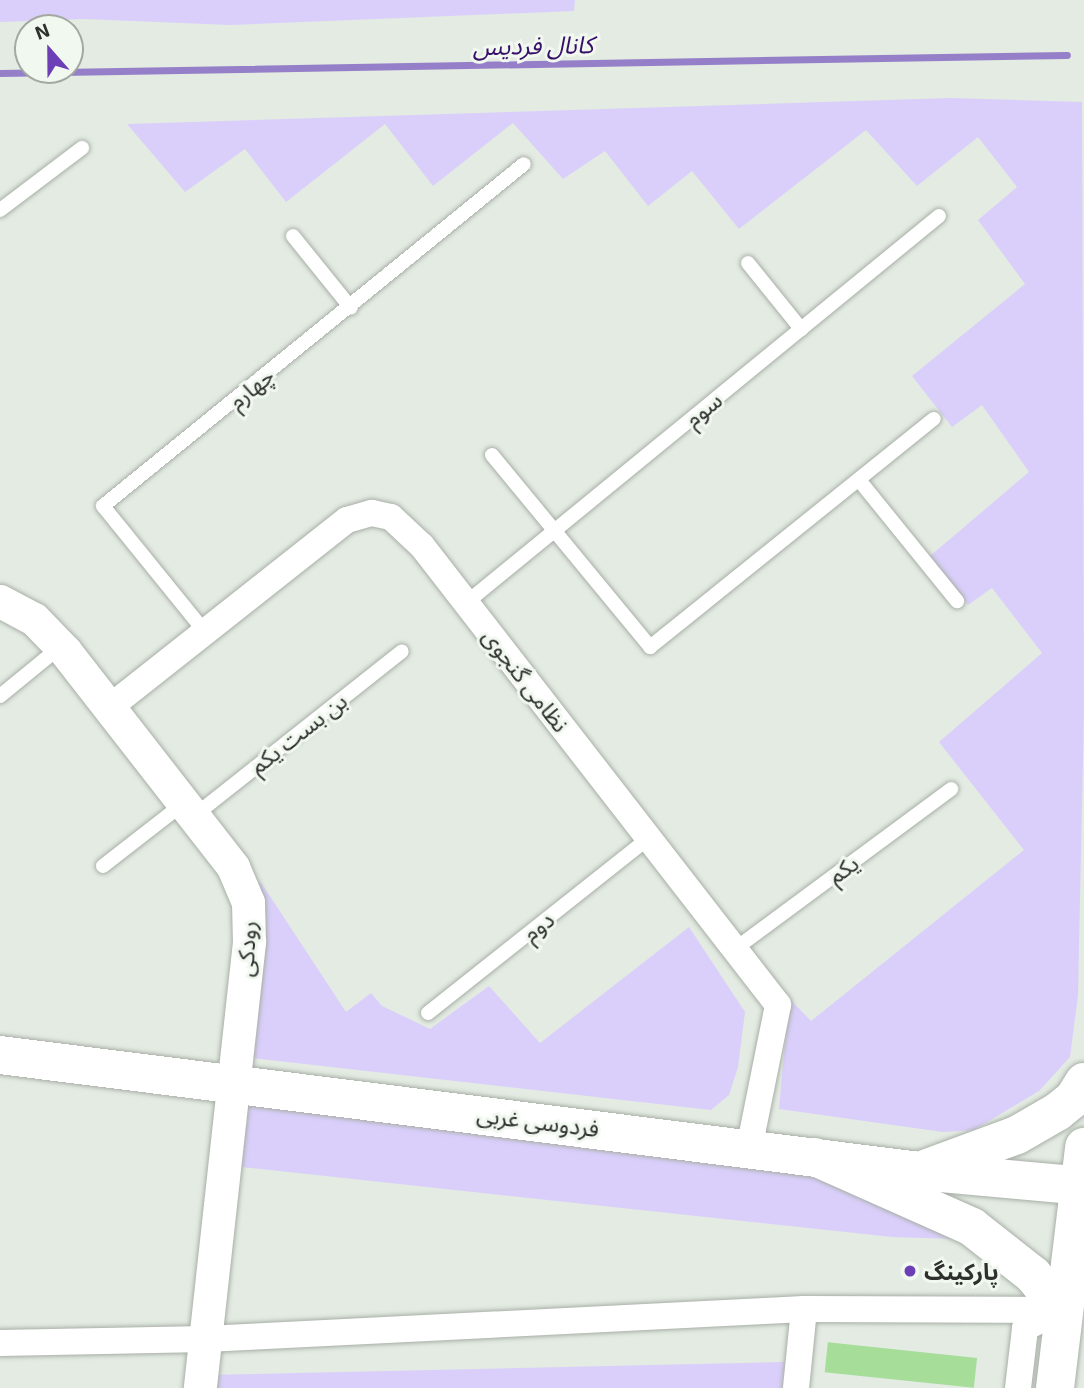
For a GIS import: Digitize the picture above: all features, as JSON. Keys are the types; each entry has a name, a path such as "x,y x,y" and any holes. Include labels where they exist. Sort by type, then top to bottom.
{"main road":[{"name":"فردوسی غربی","path":"0,1055 232,1081 919,1171 1080,1186"},
{"path":"919,1171 1017,1135 1057,1112 1074,1098 1084,1082"},
{"path":"1055,1388 1061,1310 1084,1147"},
{"path":"815,1157 972,1227 1033,1275 1061,1310"}],"street":[{"name":"نظامی گنجوی","path":"110,707 348,520 372,513 391,517 422,546 778,1004 749,1149"},
{"name":"رودکی","path":"0,601 34,619 61,646 233,867 248,902 249,942 200,1388"},
{"path":"796,1388 804,1309"},
{"path":"0,1343 206,1339 804,1309 1061,1310"},
{"path":"1018,1388 1025,1328 1061,1310"}],"lane":[{"path":"0,210 82,148"},
{"name":"چهارم","path":"205,632 103,506 351,308 524,164"},
{"name":"سوم","path":"466,603 939,216"},
{"path":"293,236 351,308"},
{"path":"748,264 801,329"},
{"path":"492,455 650,647 934,419"},
{"path":"859,480 957,601"},
{"path":"0,696 61,646"},
{"name":"بن بست یکم","path":"103,866 189,809 402,651"},
{"name":"یکم","path":"735,949 951,789"},
{"name":"دوم","path":"428,1013 649,838"}],"shaded area":[{"path":"0,0 575,0 574,11 230,25 84,19 84,14 14,14 14,22 0,22"},
{"path":"950,98 1082,102 1084,711 1078,995 1070,1057 1039,1091 974,1130 943,1132 779,1109 789,998 811,1021 1024,850 939,742 1042,653 992,588 968,605 930,556 1029,472 982,405 952,427 912,376 1025,284 978,220 1017,187 978,137 917,186 866,130 739,229 692,171 648,206 605,151 563,179 513,123 433,186 385,124 286,202 245,149 185,192 127,124"},
{"path":"260,881 346,1012 371,993 382,1006 430,1029 489,986 540,1043 689,927 745,1012 738,1067 729,1095 711,1110 244,1057"},
{"path":"238,1103 822,1173 958,1239 892,1237 232,1166"},
{"path":"785,1362 782,1388 205,1388 206,1375"}],"building":[{"path":"828,1342 977,1358 974,1388 825,1372"}],"waterway":[{"name":"کانال فردیس","path":"0,73 1067,55"}],"place":[{"name":"پارکینگ","path":"910,1271"}]}
